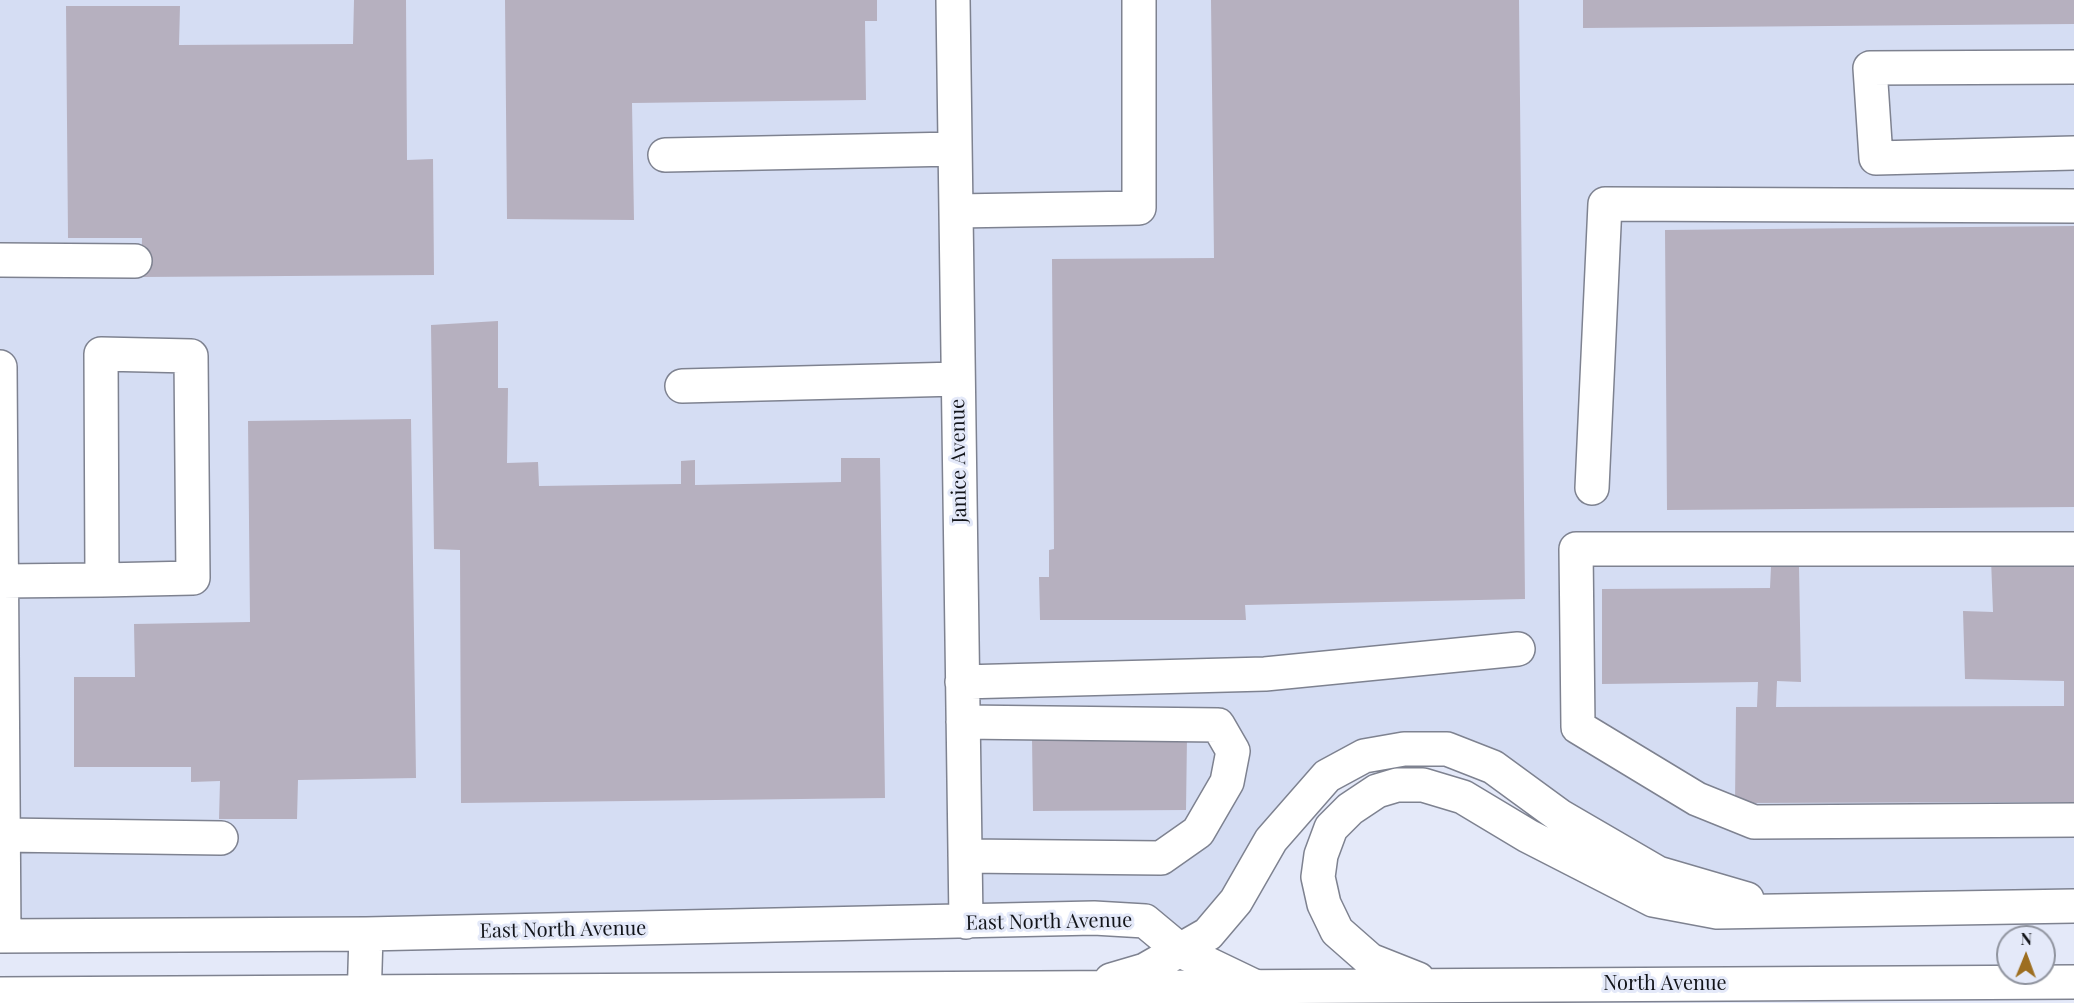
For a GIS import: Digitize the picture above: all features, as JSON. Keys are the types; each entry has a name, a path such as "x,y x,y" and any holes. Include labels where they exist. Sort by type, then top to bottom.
{"main road":[{"name":"Janice Avenue","path":"953,0 966,922"},
{"path":"956,211 1139,208 1140,0"},
{"path":"2074,67 1870,68 1876,158 2074,153"},
{"path":"664,155 955,149"},
{"path":"1592,488 1605,204 2074,206"},
{"path":"0,260 135,261"},
{"path":"2,581 102,580 193,578 191,356 101,354 102,580"},
{"path":"0,367 2,936"},
{"path":"682,386 958,379"},
{"path":"2074,549 1576,549 1578,728 1697,799 1754,822 2074,820"},
{"path":"962,682 1265,674 1518,649"},
{"path":"963,722 1218,724 1233,751 1227,782 1198,832 1161,858 965,856"},
{"path":"1078,989 1144,970 1208,934 1236,901 1270,840 1327,776 1364,756 1404,748 1447,749 1493,767 1560,816 1658,873 1786,910"},
{"path":"1430,985 1370,960 1337,931 1324,904 1318,878 1321,855 1331,828 1350,809 1377,791 1396,785 1423,785 1463,797 1528,836 1653,900 1717,912 2074,906"},
{"path":"3,836 222,838"},
{"name":"East North Avenue","path":"2,936 366,934 1094,918 1144,921 1181,951 1256,987"},
{"path":"365,997 366,934"},
{"name":"North Avenue","path":"1256,987 2074,982"},
{"path":"0,994 365,997 1256,987"}],"shaded area":[{"path":"0,0 2074,0 2074,907 1786,910 1658,873 1493,767 1364,756 1181,951 1145,921 5,936 0,538"}],"building":[{"path":"354,0 406,0 407,160 433,159 434,275 141,277 142,238 68,238 66,6 180,6 179,45 353,44"},
{"path":"505,0 877,0 877,21 865,21 866,100 632,103 634,220 507,219"},
{"path":"1211,0 1519,0 1525,599 1245,605 1246,620 1040,620 1039,577 1049,577 1049,550 1054,549 1052,259 1214,258"},
{"path":"1583,0 2074,0 2074,24 1583,28"},
{"path":"2074,226 2074,507 1667,510 1665,230"},
{"path":"498,321 498,388 508,388 507,463 538,462 539,486 681,484 681,461 695,460 695,485 841,482 841,458 880,458 885,798 461,803 460,550 434,549 431,325"},
{"path":"411,419 416,778 298,780 297,819 219,819 220,781 191,782 191,767 74,767 74,677 135,677 134,624 250,622 248,421"},
{"path":"1991,559 2074,560 2074,802 1735,803 1736,707 1757,707 1758,682 1602,684 1602,589 1770,588 1771,567 1799,567 1801,682 1777,681 1776,707 2064,706 2064,681 1965,679 1963,611 1993,612"},
{"path":"1032,737 1187,737 1186,810 1033,811"}]}
